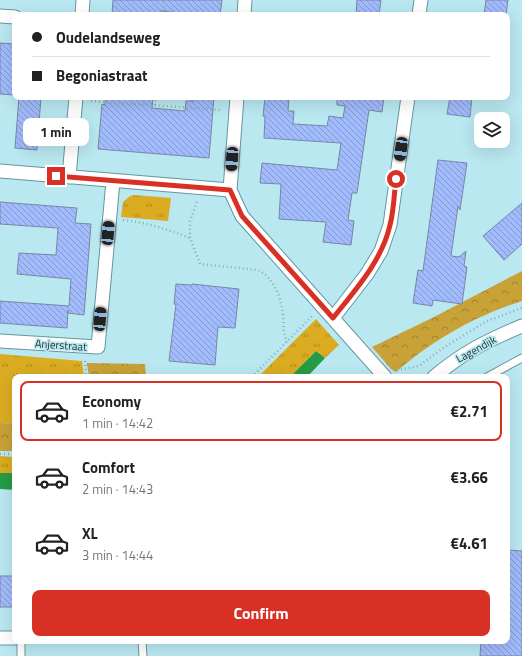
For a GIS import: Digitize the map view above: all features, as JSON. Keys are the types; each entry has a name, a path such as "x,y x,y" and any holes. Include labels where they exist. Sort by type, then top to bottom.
{"street":[{"path":"82,12 83,0"},
{"path":"244,12 245,0"},
{"path":"419,12 421,0"},
{"path":"0,16 12,17"},
{"path":"69,177 76,100"},
{"path":"237,100 230,190 242,216 382,374"},
{"path":"333,318 367,274 381,251 390,225 408,100"},
{"path":"0,171 230,190"},
{"name":"Anjerstraat","path":"0,341 98,347 113,181"},
{"name":"Lagendijk","path":"438,374 461,356 488,340 522,326"},
{"path":"0,638 12,638"}],"lane":[{"path":"492,374 522,358"},
{"path":"21,644 21,656"},
{"path":"142,644 143,656"}],"path":[{"path":"163,12 164,0"},
{"path":"99,100 236,111"},
{"path":"155,105 156,100"},
{"path":"203,188 190,221 190,238 200,264 258,270 269,278 275,287 281,302 283,332 287,342"},
{"path":"110,218 141,222 165,228 190,238"},
{"path":"255,374 322,306"},
{"path":"0,454 12,454"}],"green space":[{"path":"130,196 171,198 168,221 121,217 123,202"},
{"path":"522,271 522,301 487,314 455,330 425,349 396,372 391,369 372,347 434,317"},
{"path":"316,319 339,345 325,358 316,351 293,374 261,374"},
{"path":"0,354 82,361 84,374 12,374 12,424 0,423"},
{"path":"87,363 145,364 146,374 89,374"},
{"path":"0,376 12,377 12,420 0,419"},
{"path":"0,423 12,424 12,451 0,451"},
{"path":"0,456 12,457 12,473 0,473"}],"shaded area":[{"path":"316,351 325,358 310,374 293,374"},
{"path":"0,473 12,473 12,490 0,489"}],"building":[{"path":"113,0 222,0 220,12 112,12"},
{"path":"357,0 381,0 379,12 356,12"},
{"path":"486,0 508,0 506,12 484,12"},
{"path":"0,43 12,44 12,95 0,94"},
{"path":"19,100 41,100 37,150 15,148"},
{"path":"105,100 153,100 152,108 185,111 186,101 214,100 209,158 98,149 102,104 105,105"},
{"path":"265,100 289,100 288,111 294,111 293,124 327,126 329,116 343,118 345,106 337,105 337,100 384,100 382,112 369,110 357,193 352,193 348,220 354,221 351,245 323,242 326,222 279,219 281,184 260,183 262,163 337,170 341,143 264,138 265,117 263,116"},
{"path":"449,100 472,100 470,117 447,114"},
{"path":"438,160 467,163 460,210 458,206 451,256 459,257 466,251 464,266 467,267 462,304 433,300 432,306 413,303 418,270 423,271"},
{"path":"0,202 77,208 75,223 91,224 84,315 68,313 68,310 67,328 0,323 0,301 69,306 71,279 17,274 19,253 56,255 58,228 0,224"},
{"path":"522,203 522,244 504,260 483,236"},
{"path":"176,284 192,284 239,289 235,328 218,327 215,365 169,361 176,304 174,304"},
{"path":"510,550 522,551 522,656 480,656 481,644 510,644"},
{"path":"0,576 12,576 12,607 0,607"}],"route":[{"path":"56,176 230,190 242,216 333,318 367,274 381,251 390,225 396,179"}]}
